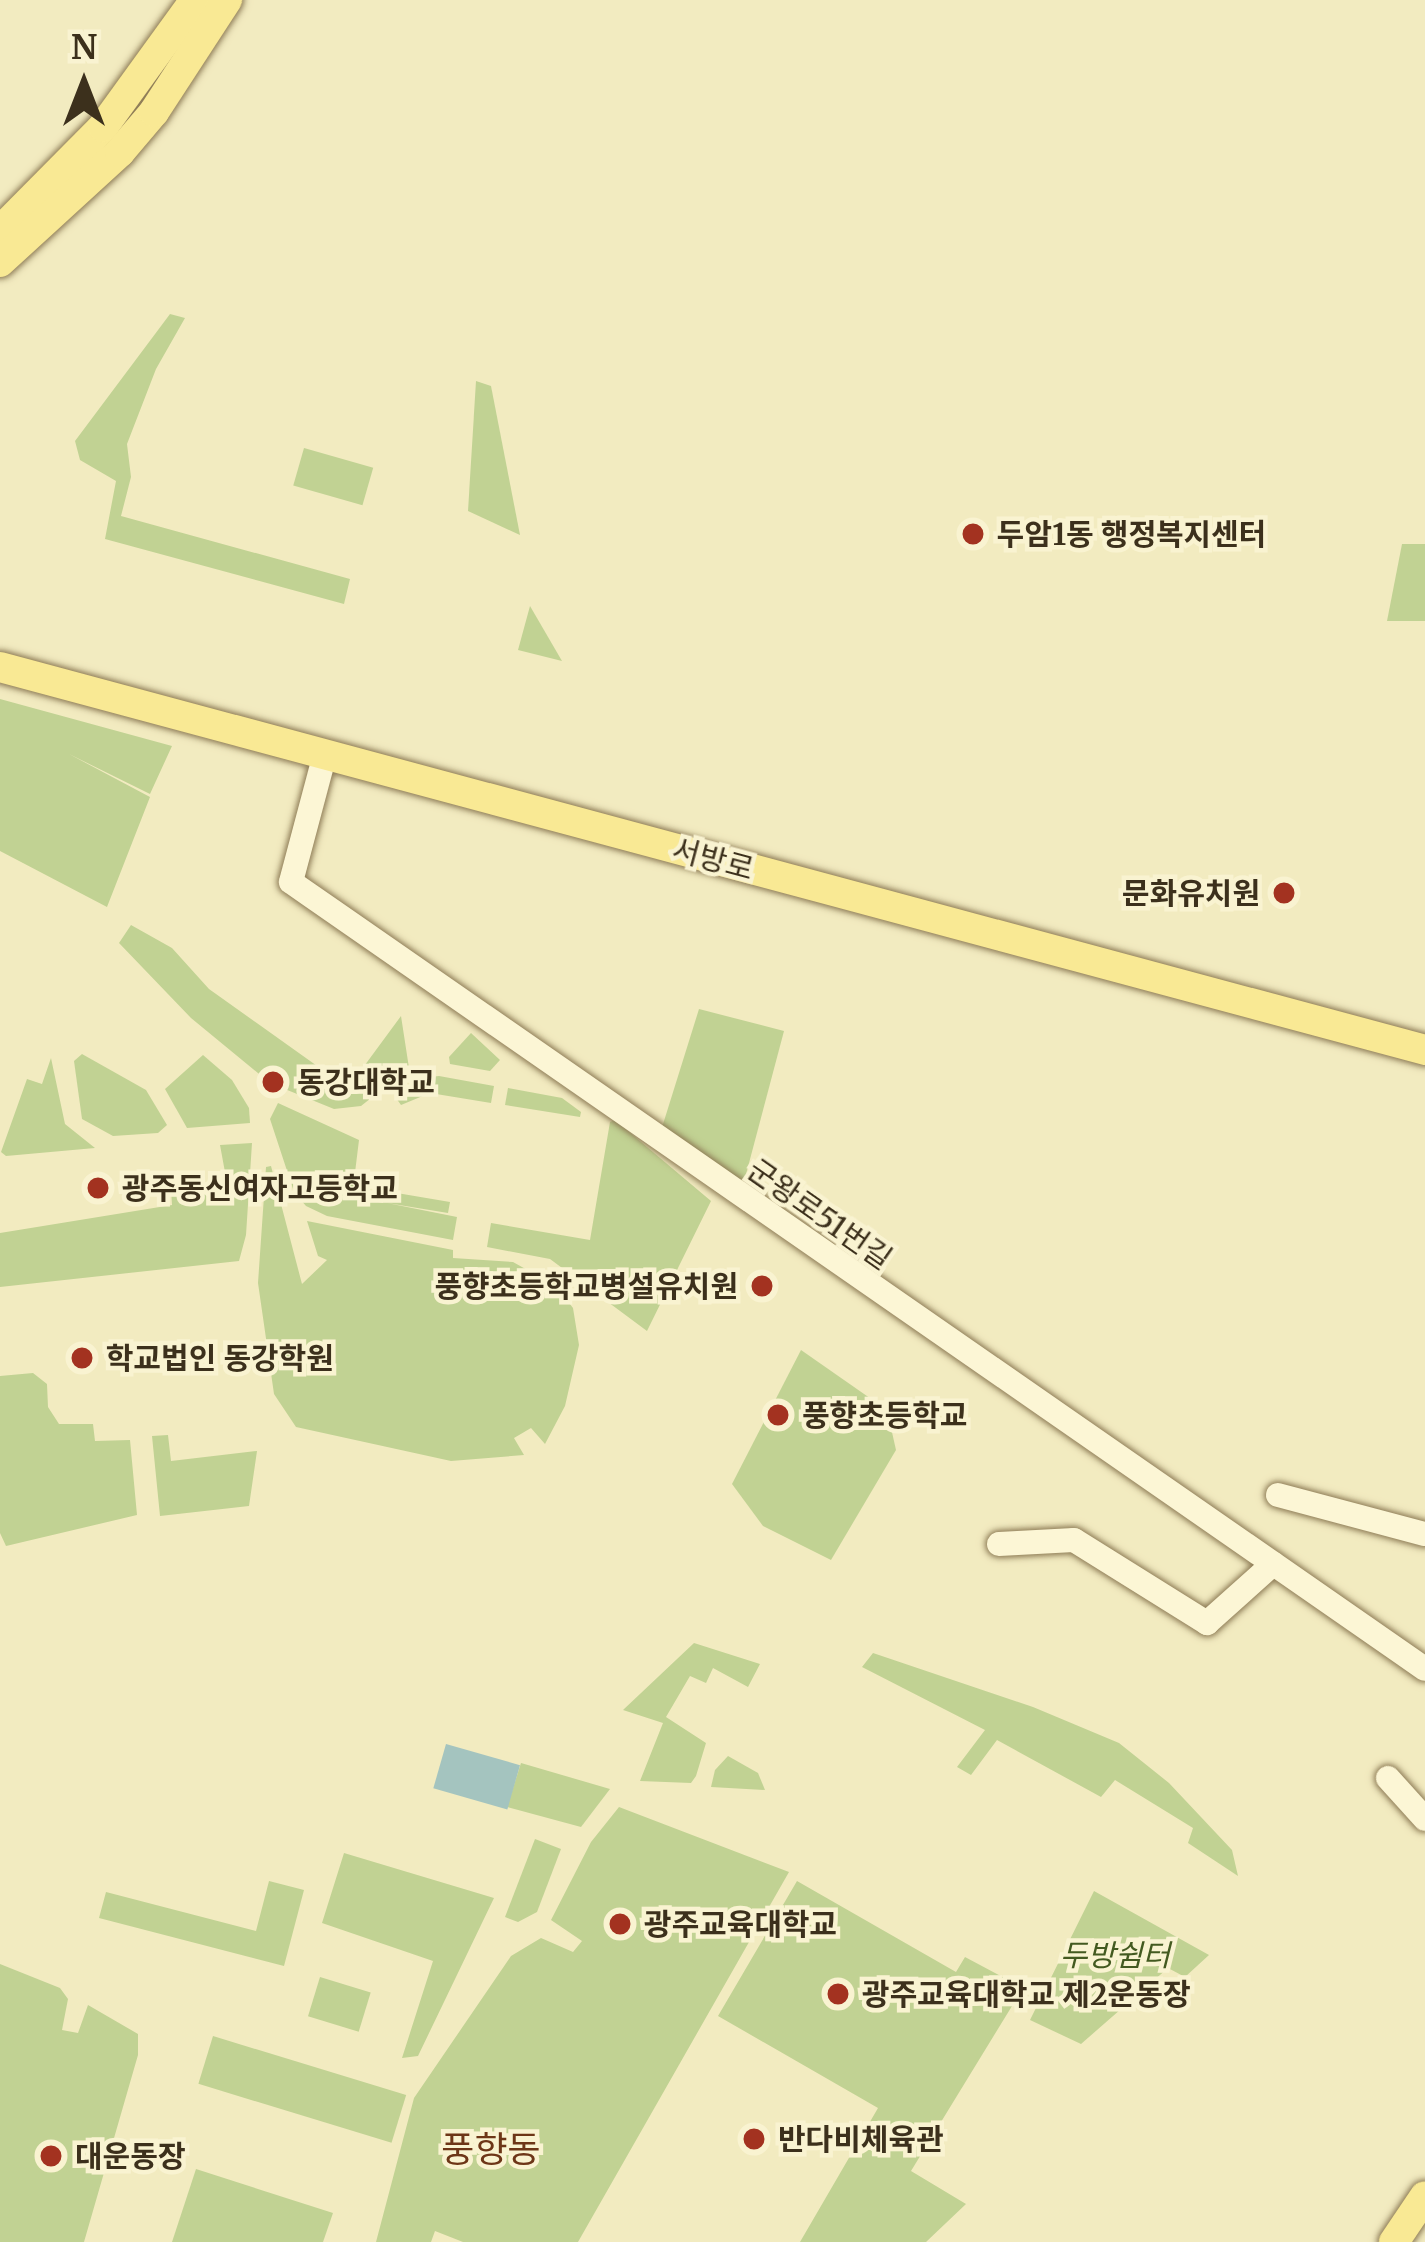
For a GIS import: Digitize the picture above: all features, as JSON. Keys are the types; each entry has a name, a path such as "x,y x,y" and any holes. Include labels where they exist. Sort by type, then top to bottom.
{"main road":[{"path":"0,231 104,128 195,0"},
{"path":"0,262 120,152 154,112 227,0"},
{"name":"서방로","path":"0,668 1425,1050"}],"street":[{"name":"군왕로51번길","path":"325,754 291,882 1425,1669"},
{"path":"1278,1495 1425,1534"},
{"path":"999,1544 1074,1540 1207,1623 1273,1564"},
{"path":"1388,1778 1425,1820"}],"green space":[{"path":"170,314 185,318 156,369 127,444 131,477 121,516 350,579 344,604 105,539 116,481 80,460 75,441"},
{"path":"476,381 491,386 520,535 468,511"},
{"path":"304,448 373,468 362,505 293,485"},
{"path":"1402,544 1425,544 1425,621 1387,621"},
{"path":"530,606 562,661 518,650"},
{"path":"0,699 172,746 150,794 69,754 150,797 107,907 0,851"},
{"path":"131,925 172,948 209,989 348,1088 401,1016 409,1068 361,1106 334,1109 270,1083 191,1018 119,943"},
{"path":"699,1009 784,1031 740,1197 659,1137"},
{"path":"471,1033 500,1060 490,1071 450,1064 449,1057"},
{"path":"82,1054 146,1090 167,1125 158,1133 113,1136 82,1119 74,1061"},
{"path":"203,1055 232,1080 249,1108 250,1123 187,1128 165,1089"},
{"path":"51,1058 65,1124 95,1148 6,1156 1,1152 27,1079 42,1084"},
{"path":"439,1076 494,1086 491,1103 430,1093 401,1105 396,1098 420,1078"},
{"path":"508,1088 562,1098 581,1112 580,1117 505,1105"},
{"path":"278,1103 359,1140 352,1197 383,1203 385,1191 450,1202 448,1213 387,1203 457,1217 453,1240 327,1216 306,1206 294,1192 270,1119"},
{"path":"615,1120 711,1201 647,1331 550,1259 487,1247 491,1223 590,1240 610,1122"},
{"path":"252,1143 246,1235 239,1261 0,1287 0,1233 172,1205 171,1189 210,1185 229,1194 220,1145"},
{"path":"271,1166 302,1284 327,1260 318,1256 307,1221 453,1250 453,1258 513,1262 556,1286 573,1308 579,1345 565,1406 545,1444 531,1428 514,1438 524,1455 451,1461 296,1427 274,1394 258,1283 266,1167"},
{"path":"801,1350 887,1410 896,1450 831,1560 763,1526 732,1484"},
{"path":"33,1373 47,1384 48,1407 59,1424 93,1424 95,1441 130,1440 137,1515 6,1546 0,1533 0,1376"},
{"path":"168,1435 171,1461 257,1451 249,1506 160,1516 152,1436"},
{"path":"694,1643 760,1664 748,1687 713,1668 706,1683 690,1676 666,1717 706,1743 696,1776 691,1783 640,1781 663,1723 623,1710"},
{"path":"873,1653 1033,1707 1119,1743 1169,1783 1232,1850 1238,1876 1188,1843 1193,1828 1115,1780 1101,1797 997,1740 971,1775 957,1767 985,1730 862,1667"},
{"path":"728,1756 758,1773 765,1790 711,1787 715,1770"},
{"path":"521,1763 610,1789 581,1827 507,1807"},
{"path":"619,1807 789,1872 578,2242 463,2242 435,2231 431,2242 376,2242 414,2098 511,1956 541,1938 573,1952 582,1941 551,1920 591,1842"},
{"path":"535,1839 561,1849 537,1912 518,1922 505,1917"},
{"path":"344,1853 494,1898 418,2056 402,2058 433,1961 322,1923"},
{"path":"269,1881 304,1890 284,1966 99,1918 106,1892 256,1931"},
{"path":"797,1881 956,1972 965,1957 1023,1988 911,2171 966,2204 926,2242 800,2242 878,2108 718,2016"},
{"name":"두방쉼터","path":"1094,1891 1209,1955 1185,1977 1168,1968 1081,2044 1030,2020"},
{"name":"대운동장","path":"0,1964 60,1988 68,1999 62,2030 78,2033 88,2005 138,2034 138,2055 84,2242 0,2242"},
{"path":"320,1977 371,1992 359,2032 308,2016"},
{"path":"213,2036 406,2095 392,2143 198,2084"},
{"path":"196,2169 333,2213 323,2242 172,2242"}],"water":[{"path":"446,1744 520,1765 507,1809 433,1788"}],"place":[{"name":"두암1동 행정복지센터","path":"973,534"},
{"name":"문화유치원","path":"1284,893"},
{"name":"동강대학교","path":"273,1082"},
{"name":"광주동신여자고등학교","path":"98,1188"},
{"name":"풍향초등학교병설유치원","path":"762,1286"},
{"name":"학교법인 동강학원","path":"82,1358"},
{"name":"풍향초등학교","path":"778,1415"},
{"name":"광주교육대학교","path":"620,1924"},
{"name":"광주교육대학교 제2운동장","path":"838,1994"},
{"name":"반다비체육관","path":"754,2139"},
{"name":"대운동장","path":"51,2156"}],"district":[{"name":"풍향동","path":"491,2150"}]}
